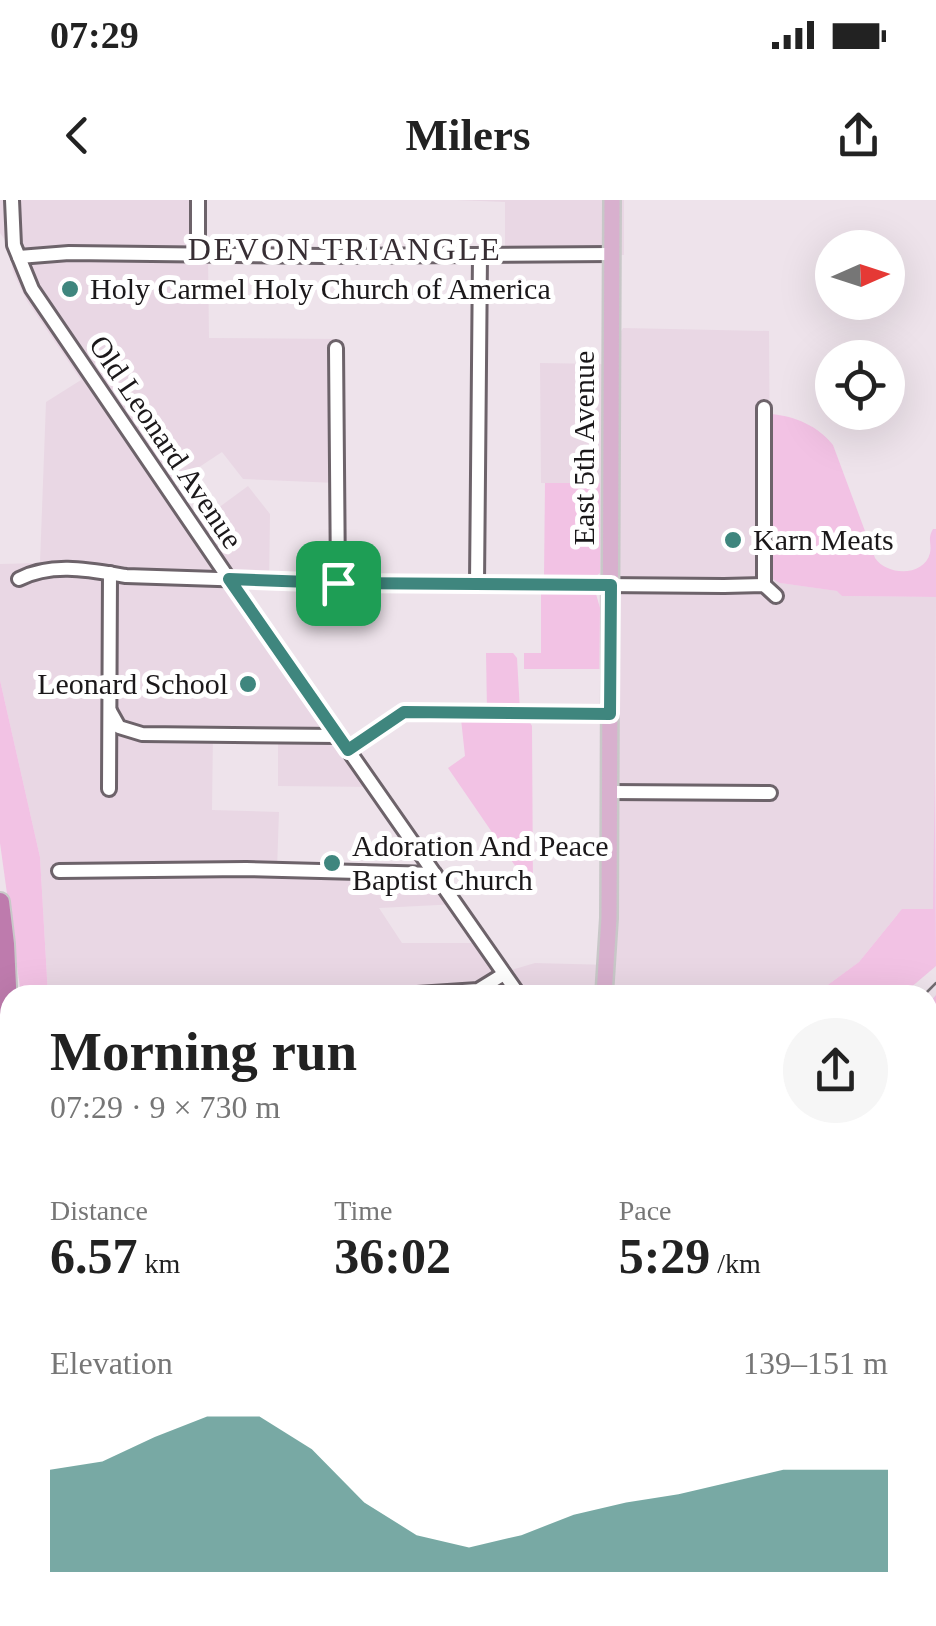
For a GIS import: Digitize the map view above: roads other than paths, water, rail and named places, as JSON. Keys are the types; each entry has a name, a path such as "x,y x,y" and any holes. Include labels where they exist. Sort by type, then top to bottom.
{"highway":[{"path":"0,902 11,985"},
{"path":"5,944 7,985"}],"main road":[{"name":"East 5th Avenue","path":"605,985 609,918 612,200"}],"street":[{"name":"Old Leonard Avenue","path":"12,200 12,232 32,289 511,985"},
{"path":"198,200 198,253"},
{"path":"19,257 70,253 612,254"},
{"path":"478,584 480,255"},
{"path":"336,348 338,583"},
{"path":"764,408 764,584 776,596"},
{"path":"19,579 34,571 52,569 126,576 338,583 764,584"},
{"path":"110,573 110,788"},
{"path":"110,711 119,727 142,734 338,736"},
{"path":"348,750 404,712 610,714"},
{"path":"609,792 770,794"},
{"path":"59,871 246,869 434,874"},
{"path":"486,985 504,974"}],"place":[{"name":"Holy Carmel Holy Church of America","path":"70,289"},
{"name":"Karn Meats","path":"733,540"},
{"name":"Leonard School","path":"248,684"},
{"name":"Adoration And Peace Baptist Church","path":"332,863"}],"district":[{"name":"DEVON TRIANGLE","path":"345,249"}]}
